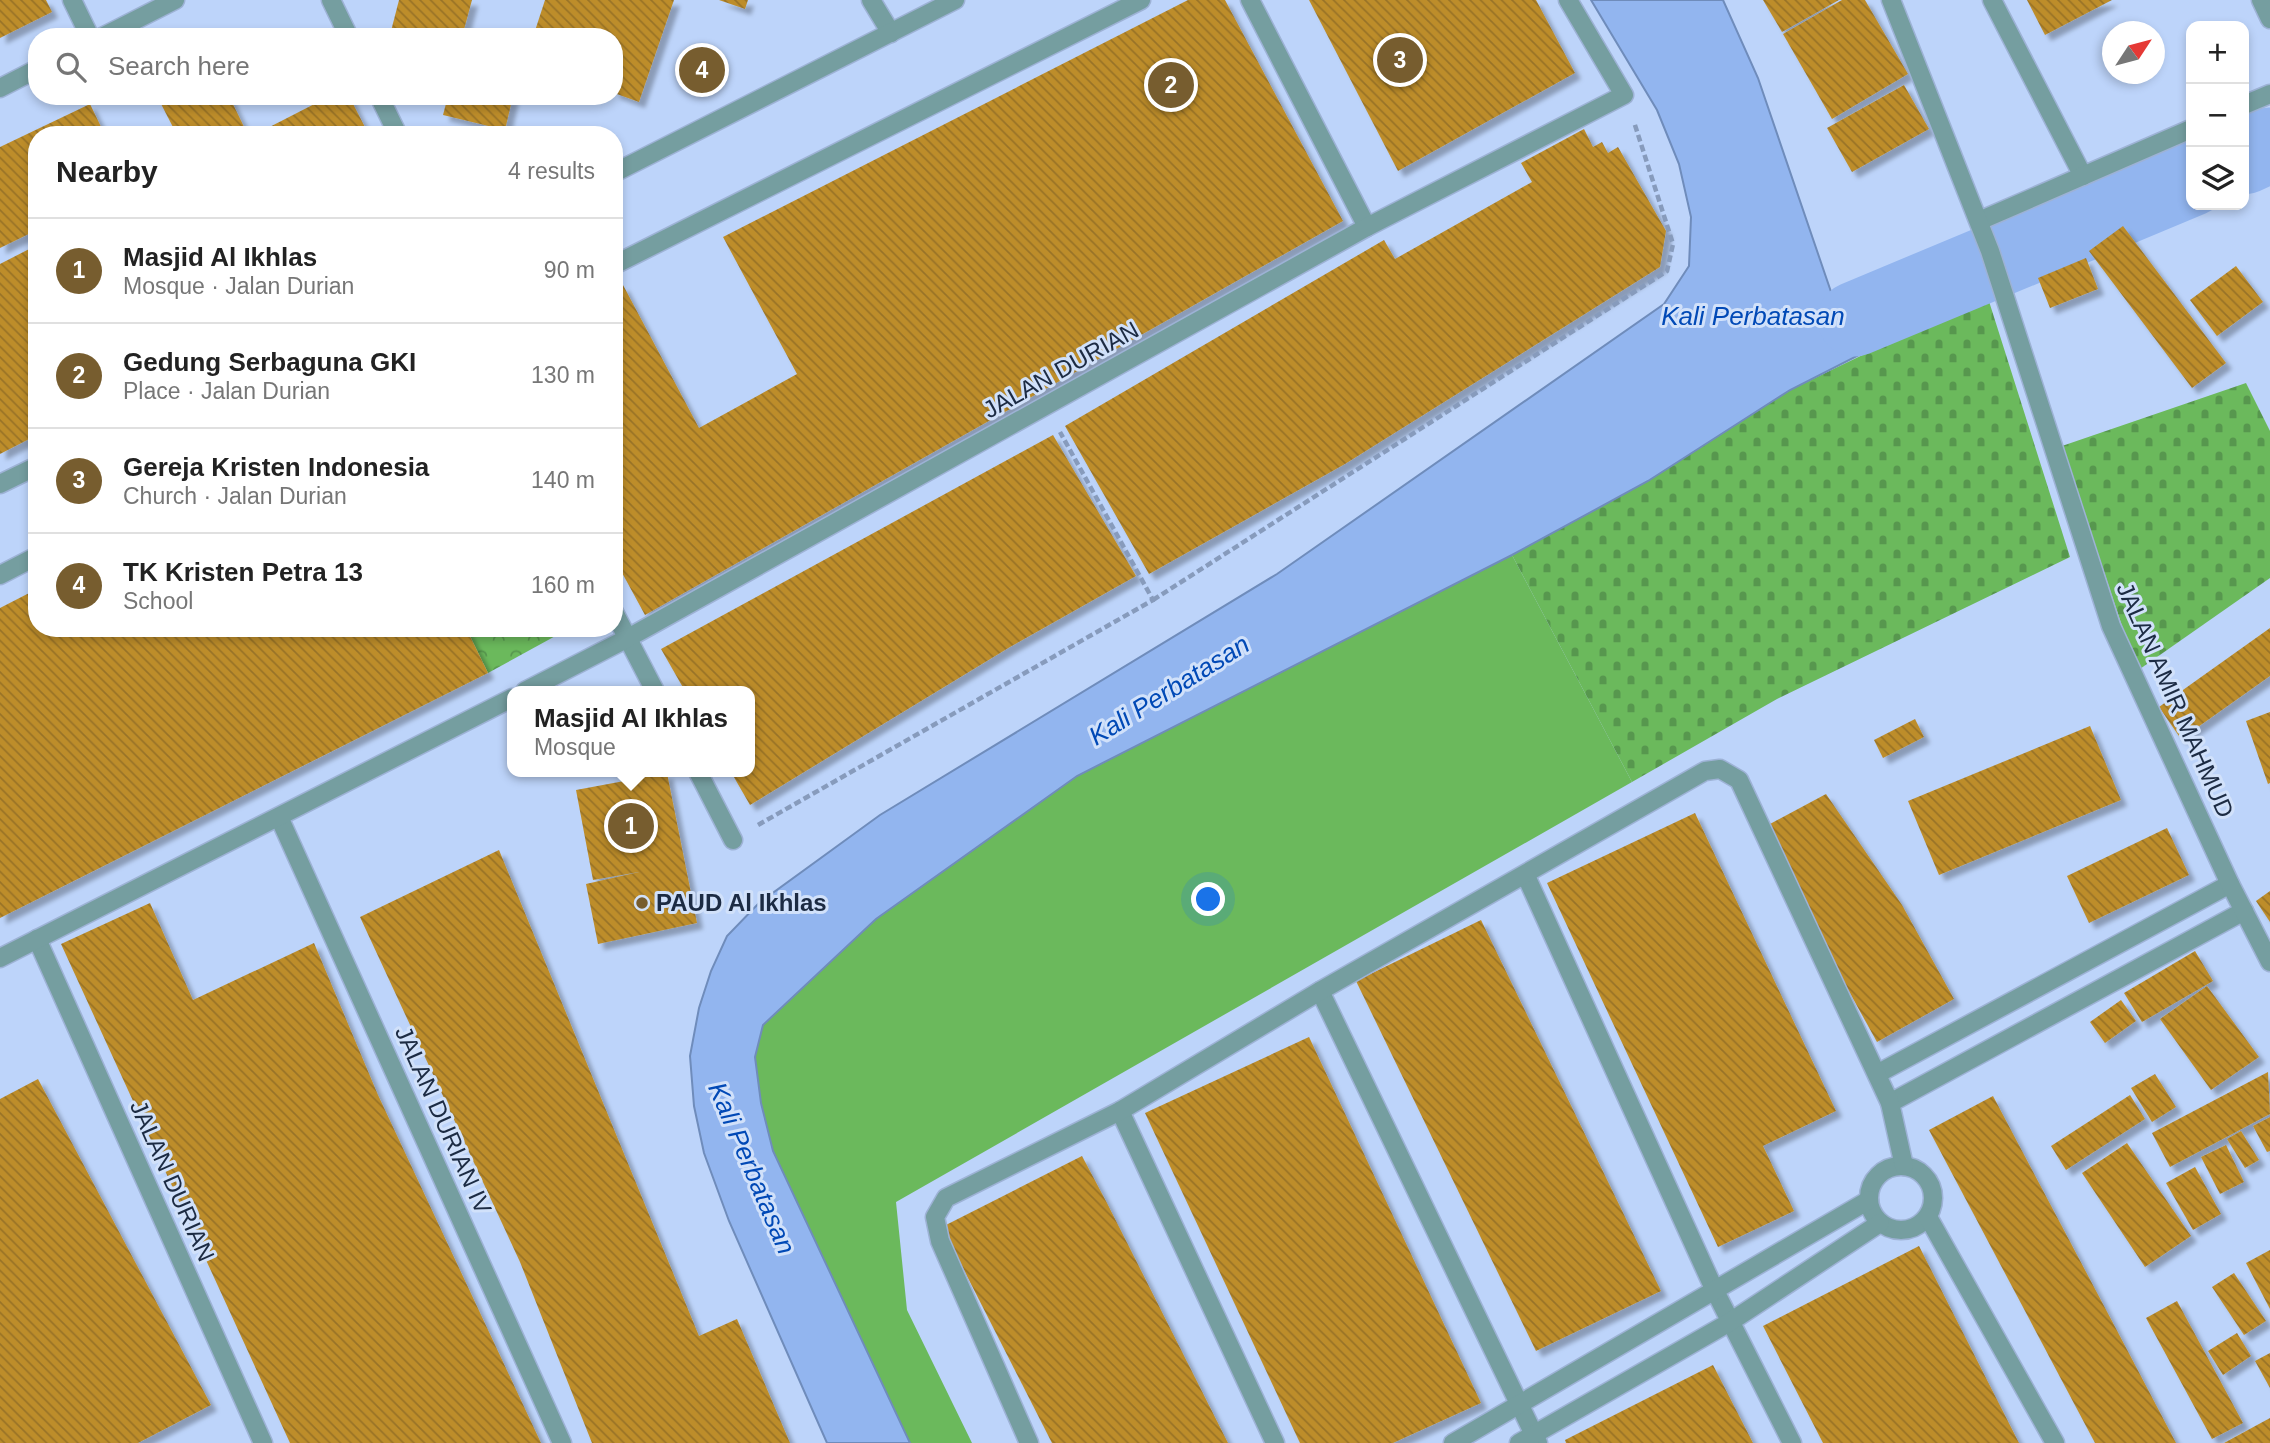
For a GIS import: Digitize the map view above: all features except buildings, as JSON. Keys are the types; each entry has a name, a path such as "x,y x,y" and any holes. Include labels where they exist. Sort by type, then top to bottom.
{"street":[{"path":"72,0 86,28"},
{"path":"120,28 175,0"},
{"path":"331,0 345,28"},
{"path":"871,0 891,33"},
{"path":"623,168 955,0"},
{"path":"623,260 1141,0"},
{"path":"1250,0 1367,227"},
{"name":"JALAN DURIAN","path":"535,686 628,638 1367,227 1624,95 1568,0"},
{"name":"JALAN AMIR MAHMUD","path":"1891,0 2004,290 2111,626 2230,884 2270,960"},
{"path":"1992,0 2083,176"},
{"path":"2260,0 2270,19"},
{"path":"0,88 28,74"},
{"path":"2249,103 2270,94"},
{"path":"383,105 394,126"},
{"path":"1979,221 2186,130"},
{"path":"0,484 28,470"},
{"path":"0,575 28,561"},
{"path":"623,629 653,686"},
{"path":"0,958 507,701"},
{"path":"1029,1443 940,1241 936,1210 946,1198 1120,1111 1320,991 1526,876 1705,771 1720,769 1739,780 1890,1102 1904,1166"},
{"path":"701,777 733,840"},
{"name":"JALAN DURIAN IV","path":"279,817 562,1443"},
{"path":"1526,876 1715,1291 1792,1443"},
{"path":"1877,1074 2230,884"},
{"path":"1890,1102 2244,911"},
{"name":"JALAN DURIAN","path":"37,939 263,1443"},
{"path":"1320,991 1519,1404 1530,1440 1730,1322 1880,1223"},
{"path":"1120,1111 1275,1443"},
{"path":"1904,1166 1915,1168 1930,1184 1933,1206 1928,1217 1910,1229 1898,1230 1880,1223 1869,1200 1870,1190 1883,1171 1904,1166"},
{"path":"1453,1443 1869,1200"},
{"path":"1928,1217 2055,1443"}],"path":[{"path":"733,840 1154,599 1667,271 1673,244 1631,116"},
{"path":"1046,407 1154,599"}],"green space":[{"path":"1987,295 2070,557 1777,699 1632,782 1512,555 1648,481 1790,390"},
{"path":"2246,383 2270,431 2270,578 2137,671 2062,446"},
{"path":"1512,555 1632,782 896,1202 907,1310 972,1443 910,1443 773,1151 761,1103 755,1057 763,1025 876,919 1077,776"},
{"path":"470,637 554,637 488,673"}],"water":[{"name":"Kali Perbatasan","path":"1591,0 1723,0 1758,78 1842,324 1951,277 1961,303 1790,390 1648,481 1512,555 1077,776 876,919 763,1025 755,1057 761,1103 773,1151 910,1443 827,1443 729,1221 704,1153 694,1106 690,1056 699,1008 711,971 727,936 759,903 880,815 1277,574 1664,304 1689,266 1691,217 1679,164 1657,110"}],"waterway":[{"path":"2249,155 2270,145"},
{"path":"1855,319 2186,181"}],"place":[{"name":"Gereja Kristen Indonesia","path":"1400,60"},
{"name":"TK Kristen Petra 13","path":"702,70"},
{"name":"Gedung Serbaguna GKI","path":"1171,85"},
{"name":"Masjid Al Ikhlas","path":"631,826"},
{"name":"PAUD Al Ikhlas","path":"642,903"}]}
